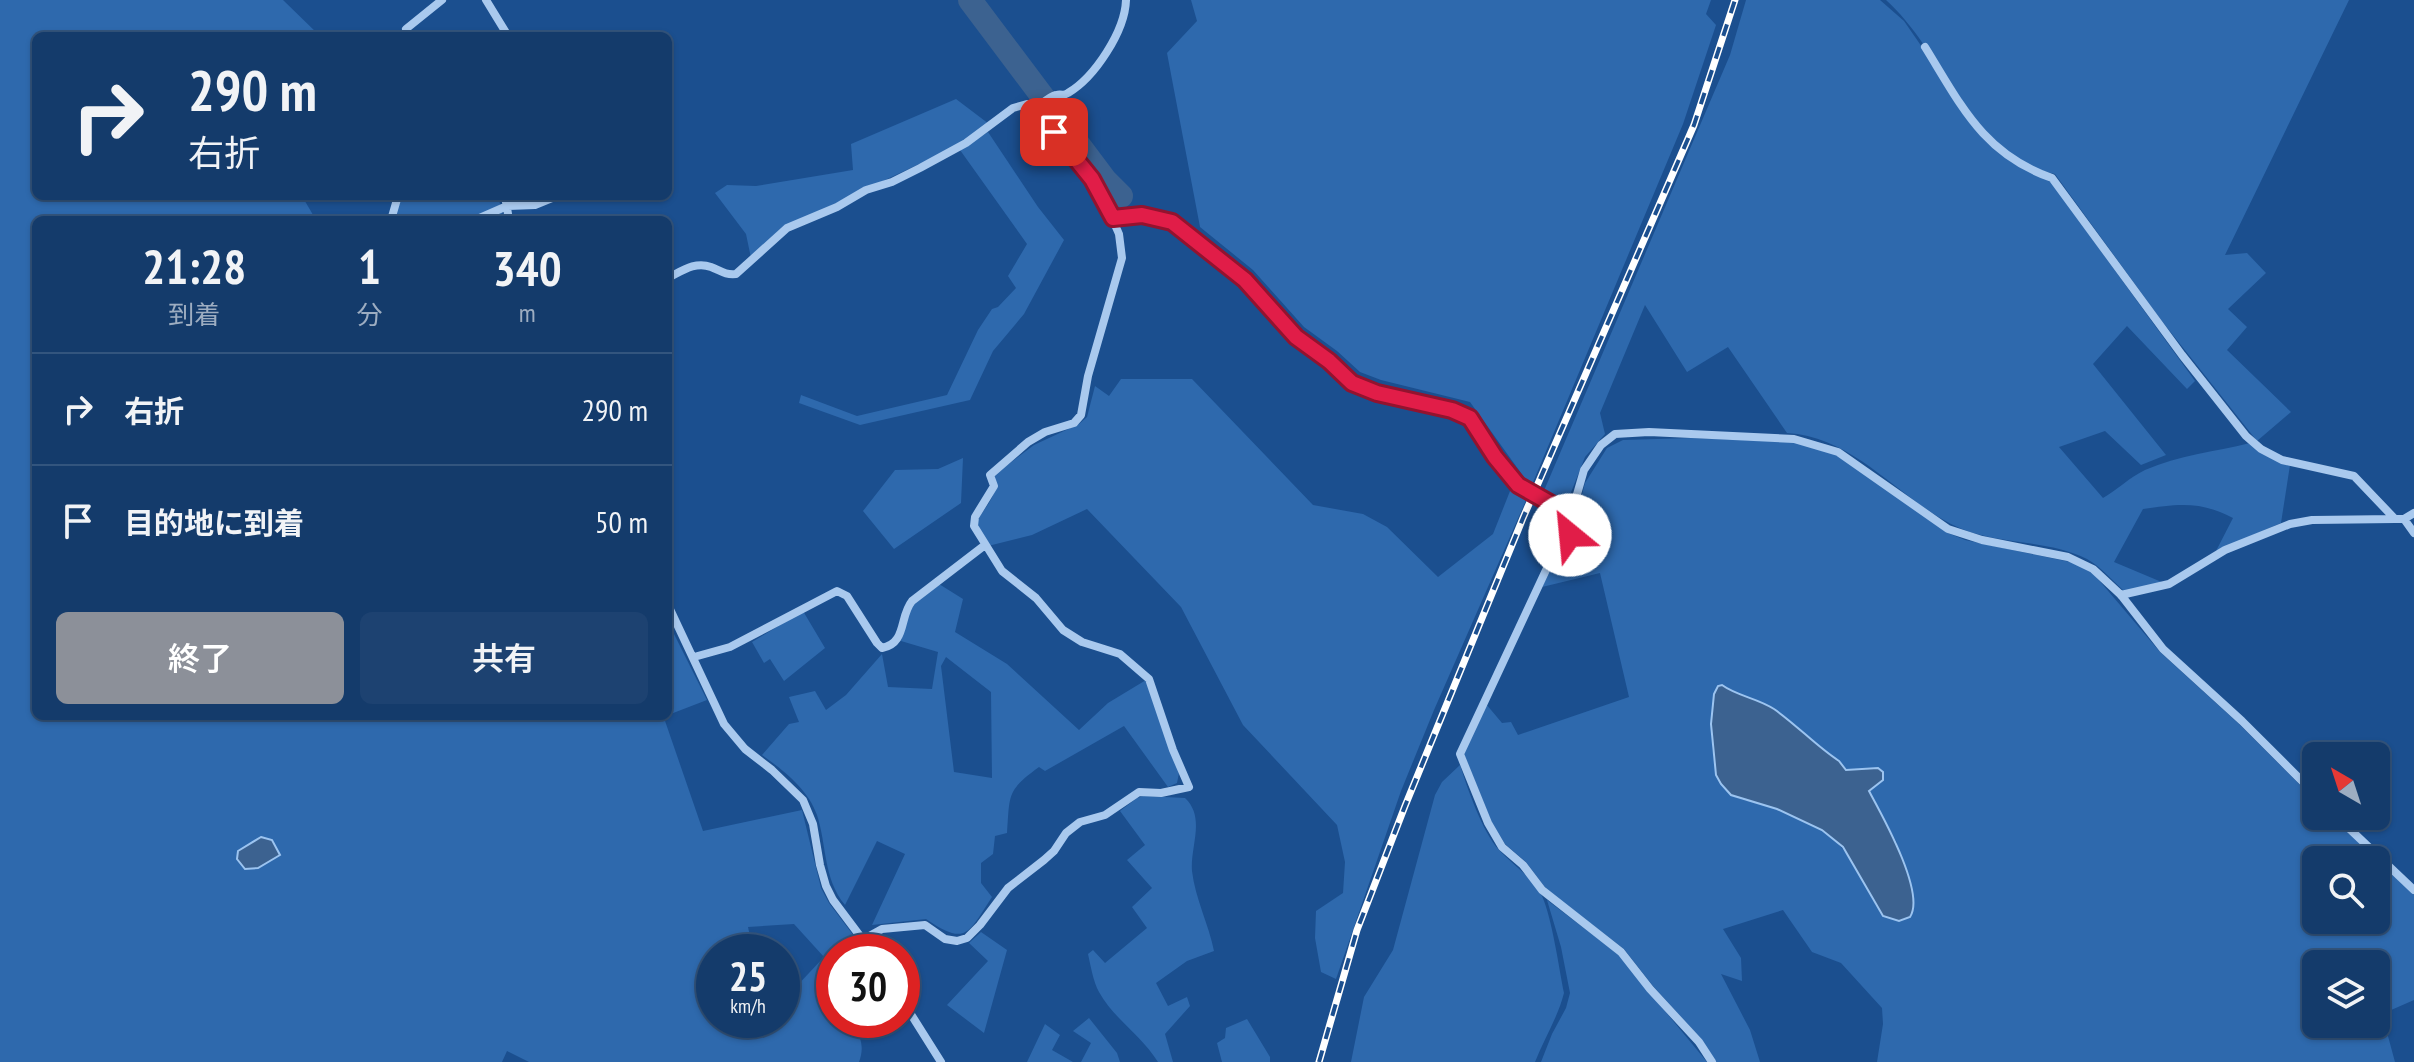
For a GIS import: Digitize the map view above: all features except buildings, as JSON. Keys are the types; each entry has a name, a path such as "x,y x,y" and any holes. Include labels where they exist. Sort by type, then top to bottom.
{"street":[{"path":"406,29 442,0"},
{"path":"487,0 506,32"},
{"path":"1037,107 1054,96 1066,95 1094,69 1119,33 1126,14 1126,0"},
{"path":"1925,47 1991,143 2012,160 2052,178 2182,355 2246,436 2261,449 2282,460 2354,476 2414,533"},
{"path":"672,276 697,265 708,265 726,275 736,274 787,228 920,168 966,143 1013,108 1027,104 1037,107 1092,179 1113,218 1121,242 1122,258 1088,376 1081,415 1074,423 1036,436 990,475 994,486 974,523 1007,576 1036,598 1063,630 1082,642 1120,654 1149,679 1189,787 1161,793 1139,792 1105,815 1080,822 1066,833 1054,851 1008,888 967,938 951,941 925,925 882,929 873,934"},
{"path":"482,216 506,201 535,205 547,200"},
{"path":"1113,218 1142,215 1172,222 1245,280 1296,337 1329,361 1352,383 1377,393 1452,410 1470,418 1518,485 1571,515"},
{"path":"1712,1062 1699,1042 1621,952 1542,890 1523,865 1502,847 1476,797 1460,754 1554,553 1570,535 1571,515 1589,460 1604,441 1615,434 1649,432 1794,439 1838,452 1948,529 1982,540 2076,560 2093,569 2121,595 2163,649 2302,781"},
{"path":"2121,595 2169,584 2225,550 2290,524 2323,520 2400,519 2414,513"},
{"path":"694,657 750,639 837,591 847,596 877,643 882,648 890,646 899,638 906,610 912,601 985,545"},
{"path":"672,613 717,711 731,733 745,749 792,788 807,807 826,886 860,934"},
{"path":"2351,830 2414,890"},
{"path":"920,1029 941,1062"}],"shaded area":[{"path":"0,0 283,0 316,32 32,32 32,200 304,200 314,216 32,216 32,720 665,720 703,831 802,810 821,888 852,934 816,934 816,948 794,924 748,927 750,934 696,934 696,1038 800,1038 800,983 816,966 816,1038 860,1038 859,1062 529,1062 507,1051 502,1062 0,1062"},
{"path":"1191,0 1711,0 1706,14 1716,25 1683,124 1531,487 1470,402 1360,372 1304,327 1253,270 1200,227 1167,53 1197,21"},
{"path":"1746,0 1880,0 1904,21 1989,144 2011,162 2048,178 2195,381 2187,389 2127,326 2093,364 2166,455 2141,465 2105,431 2059,447 2103,498 2139,473 2158,465 2250,443 2290,465 2281,523 2216,551 2233,518 2200,506 2143,509 2114,562 2164,583 2124,591 2087,559 2054,548 1967,531 1931,512 1854,456 1811,437 1787,433 1728,347 1687,372 1645,305 1600,413 1605,434 1585,457 1566,505 1543,493 1730,55"},
{"path":"1886,0 2349,0 2225,255 2247,253 2266,273 2228,309 2247,327 2227,350 2291,412 2257,441 2161,320 2055,174 2026,164 2001,147 1961,100 1907,22"},
{"path":"956,99 989,124 953,148 779,230 751,258 746,234 715,193 727,185 756,186 853,170 851,144"},
{"path":"988,132 1064,240 1024,314 993,351 970,400 860,425 799,403 801,395 857,416 947,395 978,330 992,309 998,307 1016,288 1008,276 1027,244 960,150"},
{"path":"401,200 499,200 503,216 395,216"},
{"path":"1121,379 1192,379 1313,505 1363,514 1387,527 1438,577 1493,534 1512,486 1527,498 1401,791 1336,979 1321,972 1315,938 1316,911 1343,893 1345,862 1337,825 1243,725 1181,607 1087,509 1032,535 988,546 976,524 993,495 994,475 1034,445 1079,424 1087,417 1095,386 1109,396"},
{"path":"1691,438 1796,442 1835,453 1948,533 1965,540 2075,563 2092,572 2160,652 2302,787 2302,830 2345,830 2362,846 2302,846 2302,934 2390,934 2390,873 2414,895 2414,1000 2390,1010 2390,950 2302,950 2302,1038 2388,1038 2395,1062 1877,1062 1883,1024 1882,1008 1841,963 1812,952 1783,910 1723,929 1741,958 1742,981 1721,974 1750,1030 1760,1062 1716,1062 1702,1040 1624,949 1547,890 1526,862 1505,844 1491,821 1464,754 1486,704 1502,723 1511,722 1518,735 1629,697 1600,573 1542,587 1558,555 1569,544 1585,483 1607,448 1623,440","holes":["1726,687 1839,761 1846,770 1878,768 1883,780 1869,791 1897,843 1899,921 1883,916 1850,859 1834,839 1784,812 1737,798 1723,786 1712,747 1714,694"]},
{"path":"963,458 961,503 894,549 863,511 895,470 938,469"},
{"path":"939,584 963,599 955,632 1007,664 1079,730 1108,703 1146,680 1179,773 1177,783 1168,787 1124,726 1045,771 1039,767 1015,788 1010,802 1007,833 995,836 993,854 981,863 981,883 992,897 971,927 959,934 940,928 926,919 872,925 905,854 877,841 845,905 829,873 813,806 794,781 762,755 789,724 799,722 789,697 815,691 826,710 846,695 882,654 888,687 932,689 938,652 901,641 911,606","holes":["946,657 991,692 992,778 954,772 941,666"]},
{"path":"803,611 825,648 784,681 770,659 764,663 752,642"},
{"path":"672,630 707,700 672,713"},
{"path":"1722,685 1774,709 1846,770 1878,768 1883,772 1883,780 1869,791 1907,873 1912,891 1910,917 1899,921 1883,916 1843,847 1822,830 1777,809 1731,795 1721,784 1716,775 1711,724 1714,694"},
{"path":"1460,765 1476,810 1493,842 1533,883 1546,905 1564,993 1558,1011 1535,1062 1351,1062 1364,997 1393,950 1435,795 1442,782"},
{"path":"1144,796 1185,798 1195,814 1192,871 1214,951 1187,961 1156,983 1168,1006 1187,997 1190,1006 1165,1034 1173,1062 1158,1062 1105,1002 1095,983 1088,954 1093,950 1105,963 1147,928 1132,907 1152,888 1127,860 1145,845 1120,811"},
{"path":"261,837 272,840 280,855 258,868 245,869 237,859 238,851"},
{"path":"1547,900 1618,954 1707,1062 1541,1062 1570,993"},
{"path":"981,932 1007,950 984,1033 947,1005 988,961 969,943"},
{"path":"1089,1018 1117,1053 1120,1062 1081,1062 1091,1043 1073,1031"},
{"path":"1247,1019 1270,1062 1222,1062 1217,1043 1225,1038 1226,1028"},
{"path":"1045,1024 1060,1035 1052,1050 1073,1062 1027,1062"}],"waterway":[{"path":"970,0 1105,180 1121,196"}],"railway":[{"path":"1319,1062 1357,930 1405,806 1523,518 1694,125 1735,0"}],"route":[{"path":"1054,132 1092,179 1113,218 1142,215 1172,222 1245,280 1296,337 1329,361 1352,383 1377,393 1452,410 1470,418 1518,485 1571,515 1570,535"}]}
